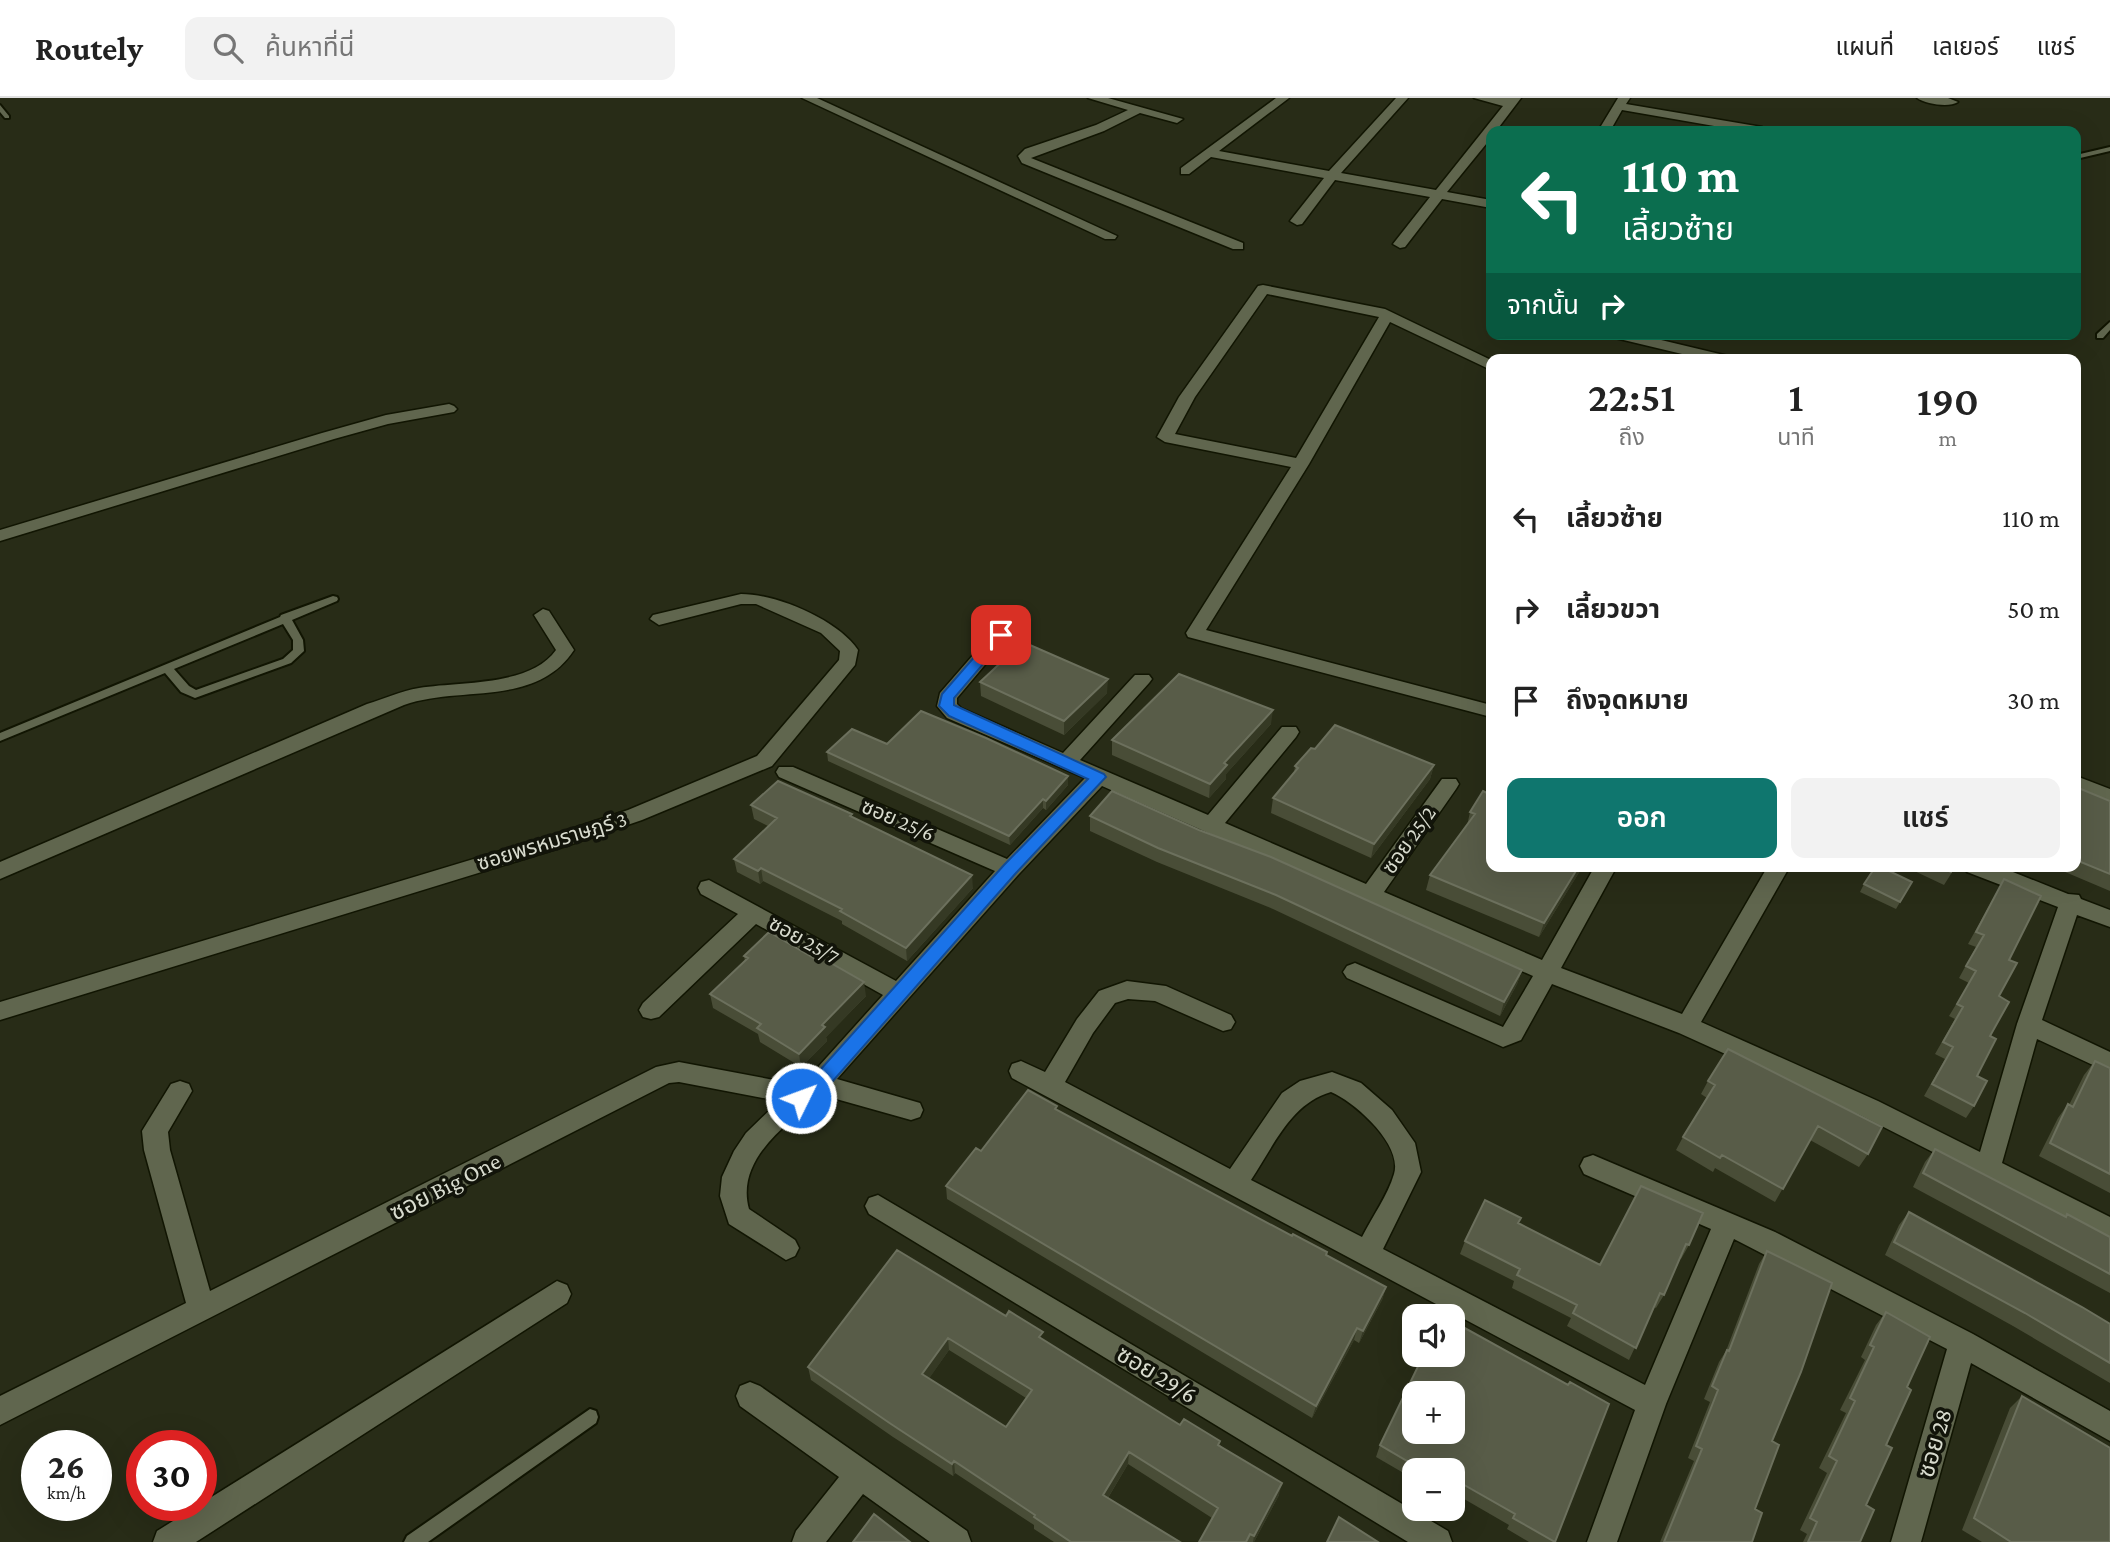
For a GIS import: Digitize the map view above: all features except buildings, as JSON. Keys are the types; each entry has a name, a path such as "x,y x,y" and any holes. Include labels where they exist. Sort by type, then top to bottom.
{"street":[{"path":"808,98 1110,236"},
{"path":"1094,98 1177,119"},
{"path":"1185,171 1283,98"},
{"path":"1297,221 1332,176 1402,98"},
{"path":"1480,98 1513,101"},
{"path":"1923,98 1952,103"},
{"path":"1495,126 1513,101"},
{"path":"1607,126 1621,102 1738,126"},
{"path":"1136,110 1100,128 1024,156 1026,160 1238,247"},
{"path":"1400,244 1437,194 1486,139"},
{"path":"1207,153 1486,203"},
{"path":"1301,464 1165,437 1187,397 1263,289 1360,306 1387,316 1486,364"},
{"path":"1387,316 1301,464 1195,633 1486,711"},
{"path":"1633,340 1673,354"},
{"path":"0,536 328,436 386,420 449,409"},
{"name":"ซอยพรหมราษฎร์ 3","path":"0,1011 558,841 635,815 730,776 765,761 777,743 848,661 849,649 828,629 759,599 741,599 659,619"},
{"path":"0,871 374,709 417,694 473,691 515,682 547,669 562,659 565,650 543,615"},
{"path":"1001,635 947,697 947,706 954,713 1547,972 1687,1026 1868,1108 2110,1230"},
{"path":"1065,763 1142,679"},
{"path":"1211,826 1289,732"},
{"name":"ซอย 25/6","path":"786,772 1010,869"},
{"path":"786,1248 738,1216 733,1198 734,1182 749,1149 764,1130 818,1084 1010,869 1098,777"},
{"name":"ซอย 25/2","path":"1370,895 1449,784"},
{"path":"2081,785 2110,797"},
{"path":"1355,972 1503,1037 1513,1033 1603,872"},
{"path":"1687,1026 1776,872"},
{"path":"1991,872 2071,901 2110,919"},
{"name":"ซอย 25/7","path":"709,888 899,993"},
{"path":"1988,1167 2029,1024 2071,901"},
{"path":"651,1010 754,912"},
{"path":"1049,1087 1085,1026 1107,997 1127,990 1158,992 1223,1022"},
{"path":"2029,1024 2110,1063"},
{"name":"ซอย Big One","path":"0,1411 665,1074 679,1072 785,1092 818,1084 911,1110"},
{"path":"1021,1072 1652,1404"},
{"path":"1234,1184 1292,1100 1309,1088 1332,1082 1352,1090 1383,1117 1402,1143 1408,1172 1367,1254"},
{"path":"180,1091 155,1131 157,1150 201,1307"},
{"path":"1593,1166 1766,1240 1963,1343 2110,1427"},
{"name":"ซอย 29/6","path":"878,1206 1437,1542"},
{"path":"1602,1542 1652,1404 1726,1225"},
{"path":"168,1542 556,1294"},
{"name":"ซอย 28","path":"1906,1542 1963,1343"},
{"path":"750,1396 956,1542"},
{"path":"807,1542 861,1473"}],"lane":[{"path":"0,107 7,117"},
{"path":"2081,156 2110,149"},
{"path":"2099,336 2110,325"},
{"path":"0,737 333,599"},
{"path":"166,667 185,689 195,694 210,691 287,661 299,651 298,640 285,617"},
{"path":"413,1542 590,1417"}],"route":[{"path":"801,1098 818,1084 1010,869 1098,777 954,713 947,706 947,697 1001,635"}]}
